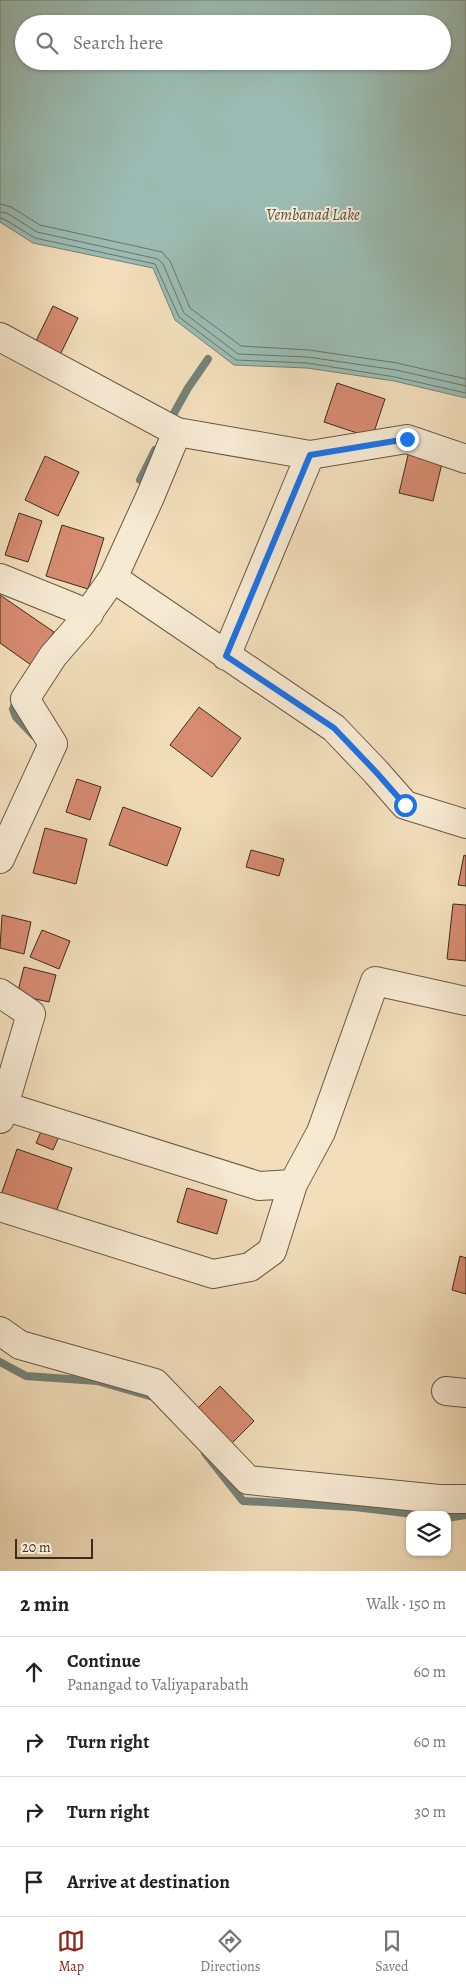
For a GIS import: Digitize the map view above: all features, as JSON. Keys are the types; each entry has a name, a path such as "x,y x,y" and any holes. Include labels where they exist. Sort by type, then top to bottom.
{"street":[{"path":"0,337 177,432 310,455 407,439 466,459"},
{"path":"0,859 53,744 25,699 54,656 88,614 113,578 177,432"},
{"path":"226,656 310,455"},
{"path":"0,578 88,614"},
{"path":"113,578 334,728 405,805 466,824"},
{"path":"0,1207 213,1274 250,1267 272,1251 293,1184 320,1132 375,980 466,1001"},
{"path":"0,993 31,1014 2,1112 259,1186 293,1184"},
{"path":"0,1330 20,1345 155,1383 248,1480 439,1499 466,1499"}],"water":[{"name":"Vembanad Lake","path":"0,0 466,0 466,398 394,381 307,368 234,365 175,320 153,268 33,243 0,222"}],"building":[{"path":"53,306 78,318 59,357 34,345"},
{"path":"337,383 385,399 372,438 324,422"},
{"path":"409,451 443,459 433,501 399,493"},
{"path":"45,456 79,472 58,516 25,500"},
{"path":"19,513 42,521 28,562 5,555"},
{"path":"62,525 104,538 88,589 46,576"},
{"path":"0,595 54,632 31,665 0,643"},
{"path":"199,707 241,738 212,777 170,745"},
{"path":"77,779 101,787 90,820 66,812"},
{"path":"123,807 181,828 167,866 109,845"},
{"path":"45,828 87,839 76,884 33,873"},
{"path":"251,850 284,859 279,876 246,867"},
{"path":"464,855 466,856 466,886 458,885"},
{"path":"453,904 466,905 466,961 447,959"},
{"path":"2,915 31,922 24,954 0,948"},
{"path":"42,930 70,941 59,969 30,957"},
{"path":"24,967 56,975 49,1002 17,995"},
{"path":"44,1125 61,1132 53,1150 36,1143"},
{"path":"17,1149 72,1168 55,1215 1,1195"},
{"path":"187,1188 227,1200 217,1234 177,1222"},
{"path":"460,1256 466,1258 466,1294 452,1290"},
{"path":"220,1386 254,1421 229,1446 195,1411"}],"waterway":[{"path":"169,422 188,388 208,359"},
{"path":"140,480 155,450"},
{"path":"17,699 13,709 16,717 34,736"},
{"path":"0,1362 26,1376 97,1381 153,1397 157,1400"},
{"path":"205,1453 243,1501 355,1507 406,1513"},
{"path":"451,1517 466,1515"}],"route":[{"path":"405,805 334,728 226,656 310,455 407,439"}]}
